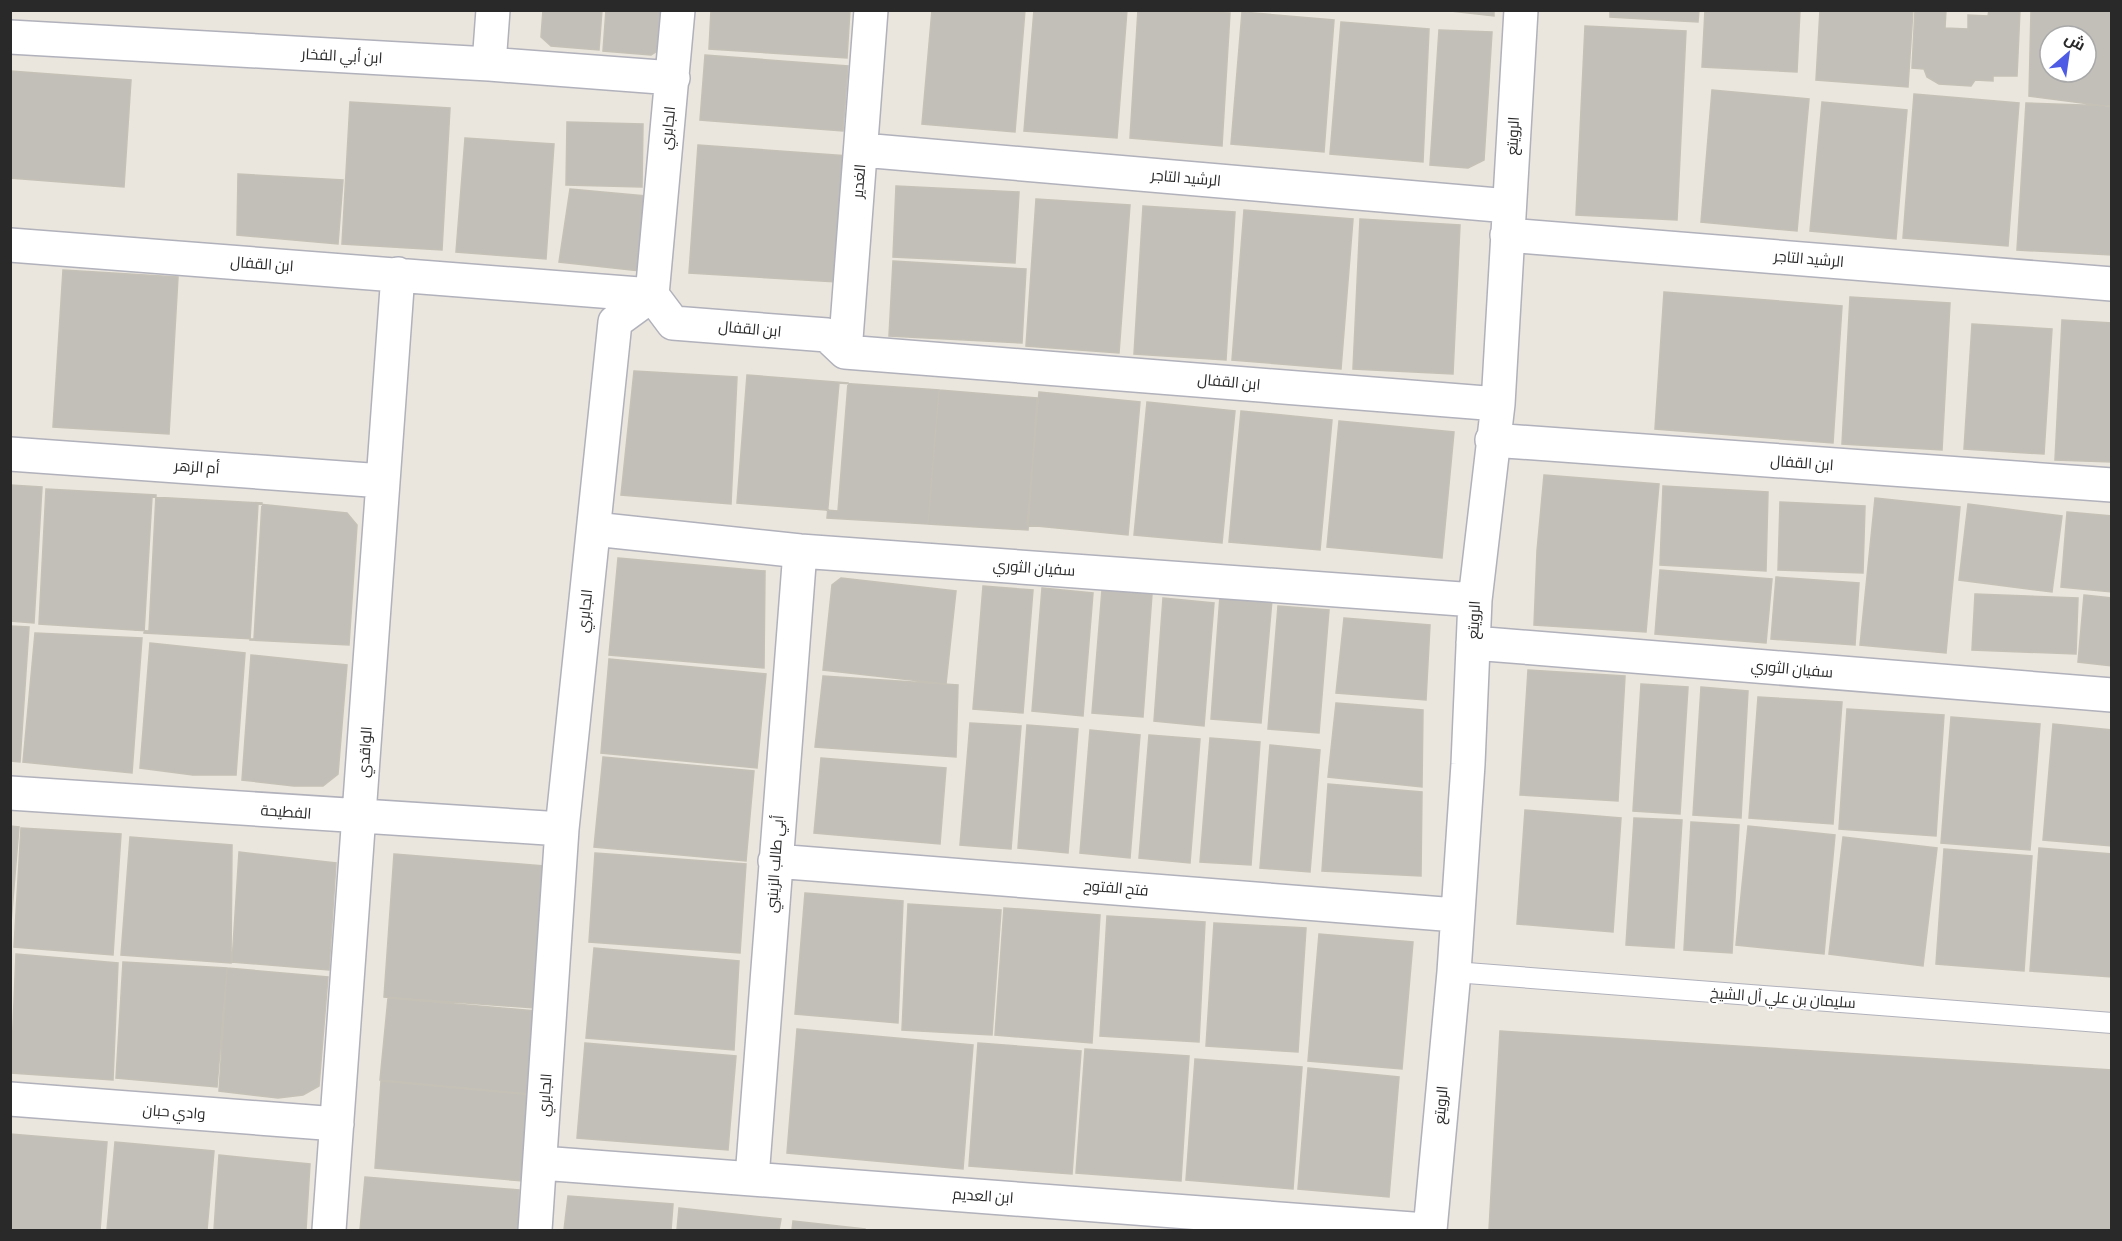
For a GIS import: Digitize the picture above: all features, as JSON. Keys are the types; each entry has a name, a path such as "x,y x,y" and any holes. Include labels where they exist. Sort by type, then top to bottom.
{"street":[{"path":"489,64 493,10"},
{"name":"الجابري","path":"535,1230 562,829 615,322 652,295 678,10"},
{"name":"الغدير","path":"845,352 871,10"},
{"name":"الرويتع","path":"1428,1230 1454,972 1456,915 1468,765 1475,600 1498,404 1521,10"},
{"name":"ابن أبي الفخار","path":"10,37 489,64 673,78"},
{"name":"الرشيد التاجر","path":"862,150 2112,284"},
{"name":"ابن القفال","path":"10,244 652,295 673,323 826,335 845,352 1498,404"},
{"name":"الواقدي","path":"329,1230 361,818 398,274"},
{"name":"ابن القفال","path":"1492,440 2112,485"},
{"name":"أم الزهر","path":"10,454 383,481"},
{"name":"سفيان الثوري","path":"594,529 800,550 1475,600"},
{"name":"أبي طالب الزينبي","path":"752,1178 800,550"},
{"name":"سفيان الثوري","path":"1473,643 2112,695"},
{"name":"الفطيحة","path":"10,793 361,818 562,829"},
{"name":"فتح الفتوح","path":"775,861 1456,915"},
{"name":"وادي حبان","path":"10,1099 337,1124"},
{"name":"ابن العديم","path":"541,1163 1428,1230"}],"lane":[{"name":"سليمان بن علي آل الشيخ","path":"1454,972 2112,1023"}],"building":[{"path":"543,10 602,10 599,50 551,46 541,37"},
{"path":"606,10 666,10 662,48 651,55 603,51"},
{"path":"711,10 850,10 847,58 709,49"},
{"path":"932,10 1025,10 1015,132 922,124"},
{"path":"1034,10 1127,10 1117,138 1024,131"},
{"path":"1138,10 1230,13 1222,146 1130,138"},
{"path":"1442,10 1494,10 1494,16"},
{"path":"1610,10 1699,10 1698,22 1610,17"},
{"path":"1705,10 1800,10 1797,72 1702,67"},
{"path":"1820,10 1913,10 1908,87 1816,80"},
{"path":"1915,10 1946,10 1945,28 1968,29 1968,15 1988,16 1989,10 2020,10 2017,76 1993,76 1993,81 1975,80 1971,86 1939,84 1927,77 1924,69 1912,68"},
{"path":"2031,10 2112,10 2112,107 2029,96"},
{"path":"1242,12 1334,20 1324,152 1231,144"},
{"path":"1341,22 1429,29 1423,162 1330,154"},
{"path":"1585,26 1686,31 1677,220 1576,215"},
{"path":"1439,30 1492,32 1484,160 1468,168 1430,165"},
{"path":"705,55 848,66 843,131 700,120"},
{"path":"10,71 131,80 124,187 10,178"},
{"path":"1712,90 1809,99 1797,231 1701,222"},
{"path":"1914,94 2019,103 2008,246 1903,238"},
{"path":"350,102 450,108 442,250 342,244"},
{"path":"1822,102 1907,110 1896,239 1810,231"},
{"path":"2026,103 2112,106 2112,255 2017,250"},
{"path":"567,122 643,124 642,187 566,185"},
{"path":"465,138 554,144 546,259 456,252"},
{"path":"698,145 849,156 837,282 689,273"},
{"path":"238,174 343,180 338,244 237,235"},
{"path":"896,186 1019,192 1015,263 893,257"},
{"path":"570,189 646,196 640,271 559,262"},
{"path":"1036,199 1130,205 1119,353 1026,346"},
{"path":"1143,206 1235,212 1226,360 1134,354"},
{"path":"1244,210 1353,219 1341,369 1232,360"},
{"path":"1360,219 1460,225 1453,374 1353,369"},
{"path":"893,261 1026,269 1022,343 889,336"},
{"path":"63,270 178,277 169,434 53,427"},
{"path":"1664,292 1842,306 1833,443 1655,429"},
{"path":"1850,297 1950,303 1942,450 1842,444"},
{"path":"2062,320 2112,323 2112,462 2055,460"},
{"path":"1972,324 2052,329 2044,454 1964,449"},
{"path":"634,371 737,377 731,504 621,495"},
{"path":"747,375 848,383 838,511 737,503"},
{"path":"839,383 939,390 928,524 827,518"},
{"path":"939,390 1037,398 1028,530 928,524"},
{"path":"1039,392 1140,402 1128,535 1027,525"},
{"path":"1147,402 1235,411 1222,543 1134,535"},
{"path":"1241,411 1332,420 1320,550 1229,542"},
{"path":"1339,421 1454,432 1442,558 1327,547"},
{"path":"1544,475 1659,484 1646,632 1534,625 1537,551"},
{"path":"10,485 42,487 34,623 10,621"},
{"path":"1663,486 1768,492 1766,571 1660,565"},
{"path":"46,489 156,495 149,631 39,624"},
{"path":"152,497 262,503 254,639 144,633"},
{"path":"1875,498 1960,507 1946,653 1860,645"},
{"path":"1780,502 1865,506 1863,573 1778,570"},
{"path":"258,504 347,513 357,525 349,645 250,640"},
{"path":"1968,504 2062,516 2052,592 1959,580"},
{"path":"2067,512 2112,516 2112,592 2061,587"},
{"path":"618,558 765,571 764,668 609,655"},
{"path":"1660,570 1772,579 1766,643 1655,634"},
{"path":"1776,577 1859,583 1855,645 1771,639"},
{"path":"841,578 956,591 946,684 823,670 832,585"},
{"path":"983,586 1033,590 1023,713 973,709"},
{"path":"1042,588 1093,593 1083,716 1032,711"},
{"path":"1102,590 1152,594 1143,717 1092,713"},
{"path":"1975,594 2078,598 2076,654 1972,650"},
{"path":"2084,595 2112,598 2112,666 2078,662"},
{"path":"1220,596 1272,600 1261,723 1211,719"},
{"path":"1163,598 1214,603 1204,726 1154,721"},
{"path":"1278,606 1329,610 1319,733 1268,729"},
{"path":"1344,618 1430,625 1426,700 1336,693"},
{"path":"10,626 29,627 20,762 10,761"},
{"path":"35,633 142,638 132,773 23,762"},
{"path":"150,643 245,653 236,775 193,775 140,768"},
{"path":"251,655 347,665 338,774 323,786 294,786 242,780"},
{"path":"609,659 766,674 757,768 601,753"},
{"path":"1528,670 1625,676 1618,801 1520,795"},
{"path":"823,676 958,685 956,757 815,747"},
{"path":"1641,684 1688,687 1680,814 1633,811"},
{"path":"1701,687 1748,691 1741,818 1693,815"},
{"path":"1758,697 1842,702 1833,824 1749,818"},
{"path":"1336,703 1423,710 1422,787 1328,777"},
{"path":"1847,709 1944,715 1936,836 1839,829"},
{"path":"1951,717 2040,724 2030,850 1941,843"},
{"path":"970,723 1021,726 1011,849 960,845"},
{"path":"2053,724 2112,730 2112,846 2043,840"},
{"path":"1027,725 1078,729 1068,853 1018,848"},
{"path":"1090,730 1140,735 1130,858 1080,853"},
{"path":"1149,735 1200,739 1190,863 1139,858"},
{"path":"1210,738 1260,742 1251,865 1200,862"},
{"path":"1270,745 1320,750 1310,872 1260,868"},
{"path":"603,757 754,771 746,861 594,847"},
{"path":"821,758 946,768 940,844 814,833"},
{"path":"1328,784 1422,792 1421,876 1322,871"},
{"path":"1525,810 1621,818 1613,932 1517,924"},
{"path":"1634,818 1682,820 1674,948 1626,945"},
{"path":"1691,822 1739,825 1732,953 1684,950"},
{"path":"10,826 19,827 10,935"},
{"path":"1748,826 1835,835 1824,954 1736,945"},
{"path":"21,828 121,834 113,955 14,947"},
{"path":"130,837 232,845 231,963 121,955"},
{"path":"1843,837 1937,848 1923,966 1829,954"},
{"path":"2039,848 2112,854 2112,977 2030,971"},
{"path":"1944,849 2032,856 2024,971 1936,964"},
{"path":"239,852 336,863 329,970 232,962"},
{"path":"595,853 746,864 740,953 589,942"},
{"path":"394,854 544,866 535,1008 384,997"},
{"path":"805,893 903,901 898,1023 795,1014"},
{"path":"908,904 1001,910 992,1035 902,1030"},
{"path":"1004,908 1100,915 1092,1043 995,1035"},
{"path":"1107,916 1205,922 1199,1042 1100,1036"},
{"path":"1214,923 1306,928 1298,1052 1206,1046"},
{"path":"1319,934 1413,942 1402,1069 1308,1061"},
{"path":"594,948 739,961 734,1050 586,1038"},
{"path":"16,954 118,963 113,1080 11,1073"},
{"path":"123,962 227,968 217,1087 116,1078"},
{"path":"227,968 328,977 319,1086 303,1095 278,1098 219,1091"},
{"path":"388,998 536,1011 529,1094 380,1080"},
{"path":"797,1029 973,1045 963,1169 787,1153"},
{"path":"1500,1031 2112,1070 2112,1230 1489,1230"},
{"path":"585,1043 736,1056 728,1150 577,1138"},
{"path":"978,1043 1081,1051 1072,1174 969,1166"},
{"path":"1085,1049 1189,1056 1181,1181 1076,1173"},
{"path":"1195,1059 1302,1067 1293,1189 1186,1180"},
{"path":"1308,1068 1399,1077 1389,1197 1298,1189"},
{"path":"381,1081 533,1095 523,1181 375,1168"},
{"path":"10,1134 107,1142 100,1230 10,1230"},
{"path":"115,1142 214,1151 207,1230 107,1230"},
{"path":"219,1155 310,1164 306,1230 214,1230"},
{"path":"365,1177 519,1190 518,1230 360,1230"},
{"path":"568,1196 673,1204 671,1230 564,1230"},
{"path":"679,1208 781,1219 779,1230 677,1230"},
{"path":"793,1221 865,1229 865,1230 792,1230"}]}
